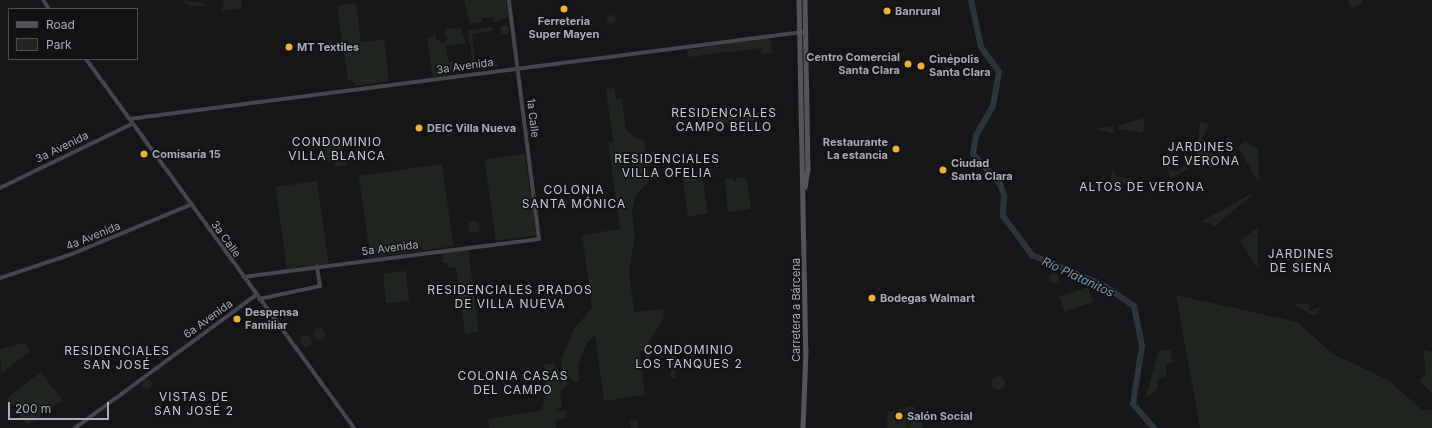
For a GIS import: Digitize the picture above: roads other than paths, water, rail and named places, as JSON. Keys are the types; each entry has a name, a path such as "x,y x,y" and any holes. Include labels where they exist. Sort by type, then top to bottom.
{"main road":[{"name":"Carretera a Bárcena","path":"799,0 808,169 804,193"},
{"name":"Carretera a Bárcena","path":"803,428 806,350 804,193 802,173 801,32 805,0"},
{"path":"802,162 808,169 802,173"}],"street":[{"name":"1a Calle","path":"509,0 539,239"},
{"name":"3a Avenida","path":"129,119 801,32"},
{"name":"3a Calle","path":"87,60 190,205 354,428"},
{"name":"3a Avenida","path":"0,188 132,124"},
{"name":"4a Avenida","path":"0,278 72,254 190,205"},
{"name":"5a Avenida","path":"243,277 317,266 539,239"},
{"name":"6a Avenida","path":"75,428 257,297 321,285 317,266"}],"waterway":[{"name":"Río Platanitos","path":"971,0 981,47 999,72 993,106 976,135 973,154 1000,184 1004,195 1003,216 1032,255 1103,285 1134,306 1142,346 1133,404 1154,428"}],"place":[{"name":"Ferreteria Super Mayen","path":"564,9"},
{"name":"Banrural","path":"887,11"},
{"name":"MT Textiles","path":"289,47"},
{"name":"Centro Comercial Santa Clara","path":"908,64"},
{"name":"Cinépolis Santa Clara","path":"921,66"},
{"name":"DEIC Villa Nueva","path":"419,128"},
{"name":"Restaurante La estancia","path":"896,149"},
{"name":"Comisaría 15","path":"144,154"},
{"name":"Ciudad Santa Clara","path":"943,170"},
{"name":"Bodegas Walmart","path":"872,298"},
{"name":"Despensa Familiar","path":"237,319"},
{"name":"Salón Social","path":"899,416"}],"district":[{"name":"RESIDENCIALES CAMPO BELLO","path":"724,120"},
{"name":"CONDOMINIO VILLA BLANCA","path":"337,149"},
{"name":"JARDINES DE VERONA","path":"1201,154"},
{"name":"RESIDENCIALES VILLA OFELIA","path":"667,166"},
{"name":"ALTOS DE VERONA","path":"1142,187"},
{"name":"COLONIA SANTA MÓNICA","path":"574,197"},
{"name":"JARDINES DE SIENA","path":"1301,261"},
{"name":"RESIDENCIALES PRADOS DE VILLA NUEVA","path":"510,297"},
{"name":"CONDOMINIO LOS TANQUES 2","path":"689,357"},
{"name":"RESIDENCIALES SAN JOSÉ","path":"117,358"},
{"name":"COLONIA CASAS DEL CAMPO","path":"513,383"},
{"name":"VISTAS DE SAN JOSÉ 2","path":"194,404"}]}
